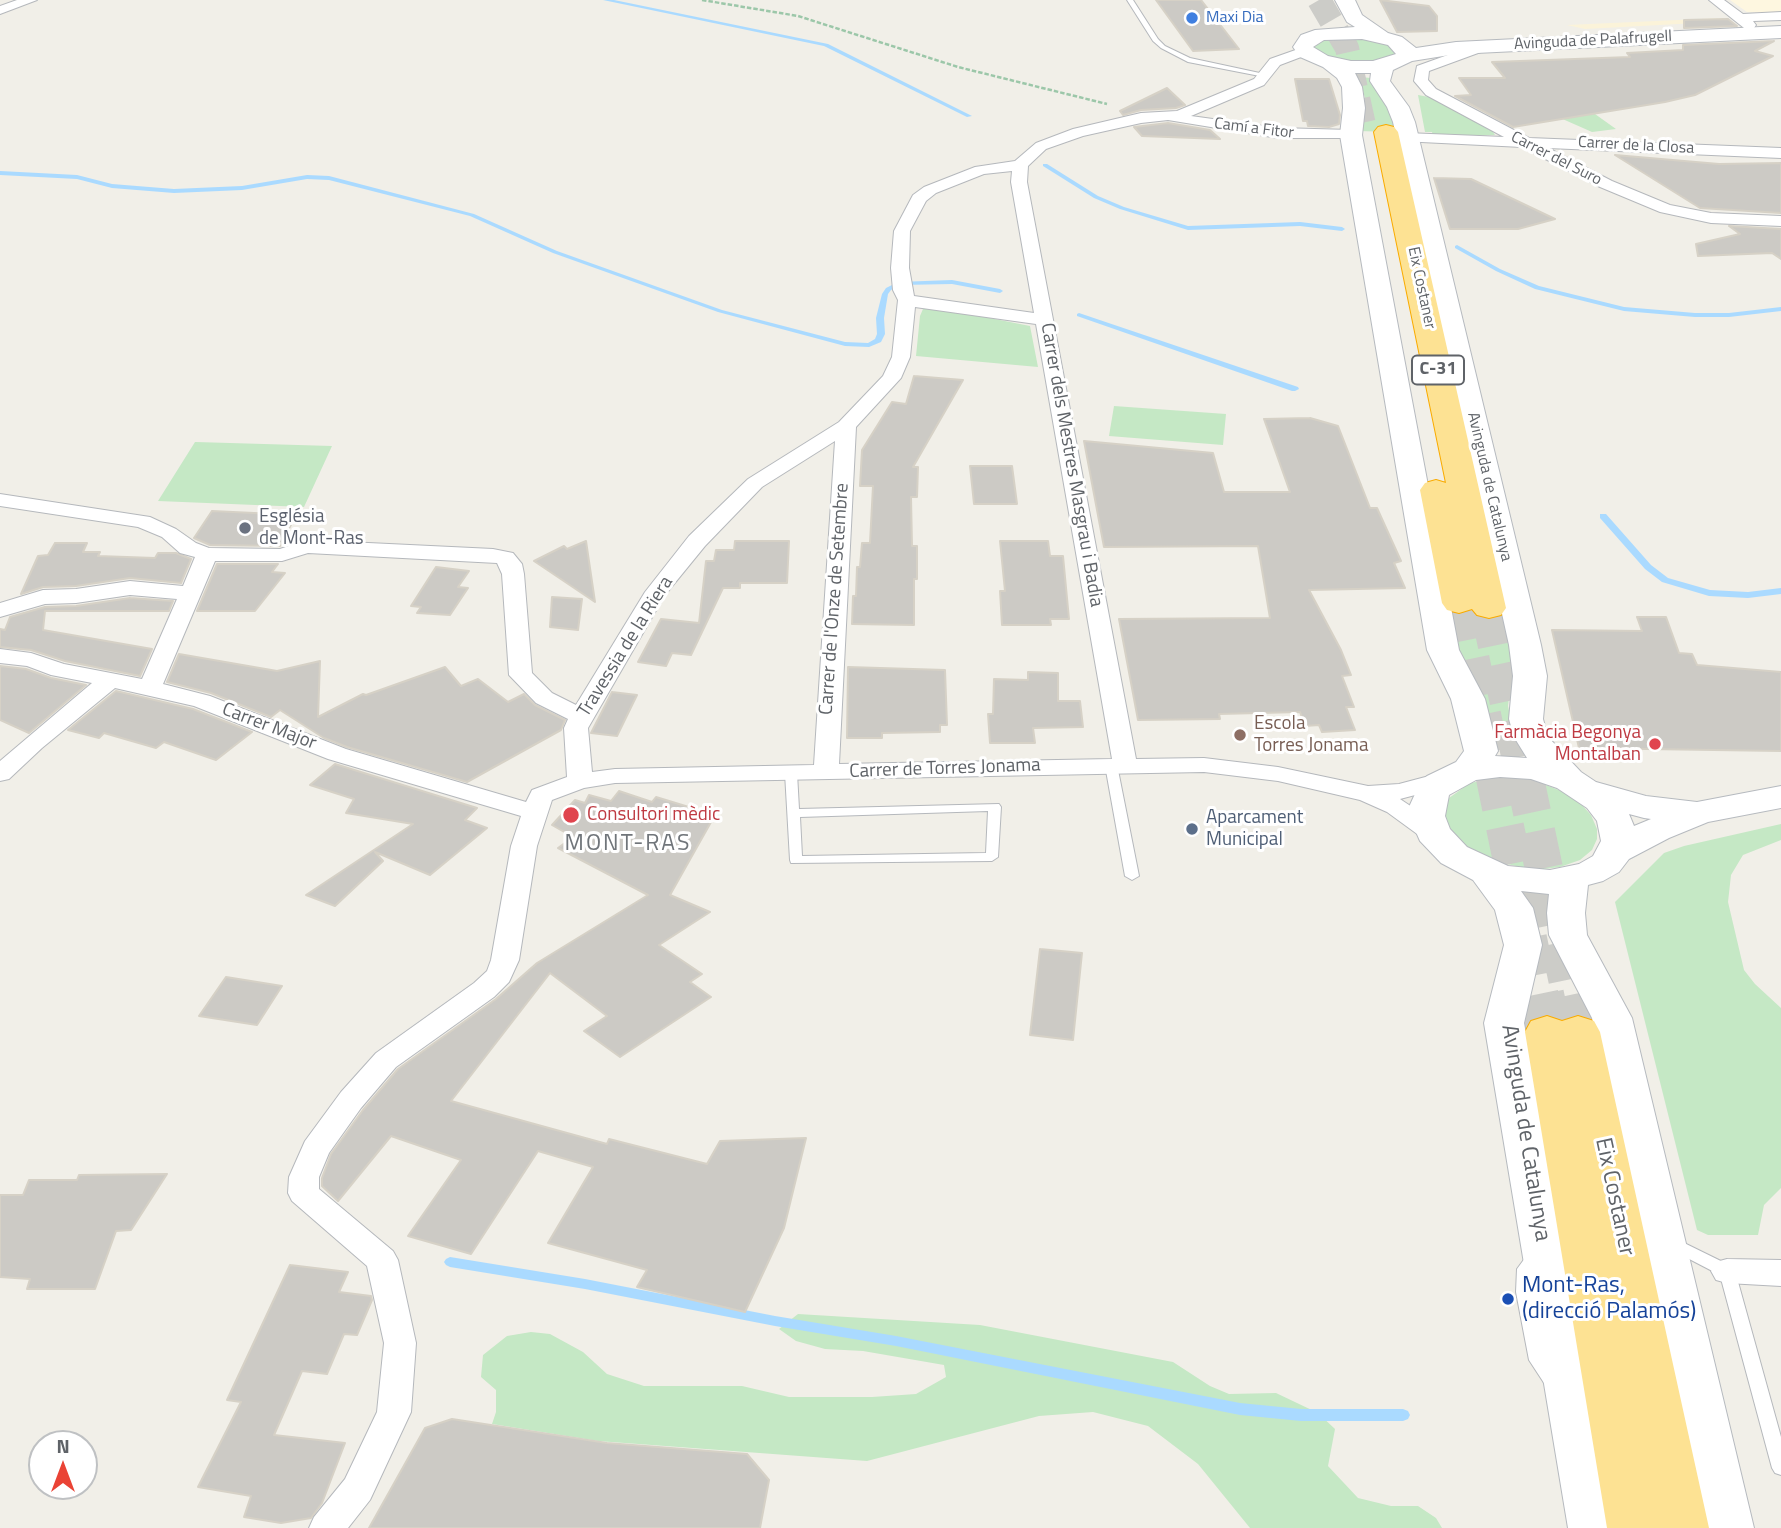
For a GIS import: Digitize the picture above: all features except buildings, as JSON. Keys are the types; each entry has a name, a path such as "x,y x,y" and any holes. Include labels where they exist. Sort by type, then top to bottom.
{"highway":[{"name":"Eix Costaner","path":"1377,135 1459,603"},
{"name":"Eix Costaner","path":"1377,135 1489,608"},
{"name":"Eix Costaner","path":"1635,1528 1563,1032 1681,1528"}],"main road":[{"path":"1345,0 1354,18 1379,35 1396,55 1362,67 1296,55 1308,39 1322,34 1345,32 1379,35"},
{"path":"1322,34 1334,24 1325,4"},
{"name":"Avinguda de Palafrugell","path":"1396,55 1744,21 1781,24"},
{"name":"Avinguda de Palafrugell","path":"1396,55 1485,47 1781,32"},
{"name":"Avinguda de Catalunya","path":"1396,55 1379,75 1380,81 1398,107 1377,135 1443,650 1468,699 1482,751 1458,774"},
{"name":"Avinguda de Catalunya","path":"1326,62 1345,74 1352,87 1354,108 1377,135 1525,645 1530,676 1525,707 1528,728 1539,750 1579,785"},
{"path":"1699,813 1644,807 1518,766 1458,774 1433,791 1427,816 1433,833 1454,855 1486,872 1528,882 1570,880 1598,869 1616,851 1656,830 1699,813 1781,797"},
{"path":"1579,785 1600,800 1615,820 1619,841 1616,851"},
{"name":"Avinguda de Catalunya","path":"1486,872 1514,908 1523,944 1504,1023 1593,1528"},
{"path":"1570,880 1566,913 1568,935 1612,1018 1707,1395 1729,1528"}],"street":[{"path":"0,10 30,0"},
{"path":"1716,0 1744,21"},
{"name":"Avinguda de Palafrugell","path":"1744,21 1781,16"},
{"name":"Carrer del Suro","path":"1485,47 1422,69 1421,81 1432,92 1522,141 1606,184 1666,209 1711,218 1781,221"},
{"path":"1020,166 1034,151 1078,132 1180,115 1212,103 1259,82 1275,62 1296,55"},
{"name":"Camí a Fitor","path":"1158,117 1278,134 1377,135"},
{"name":"Carrer de la Closa","path":"1377,135 1781,153"},
{"name":"Travessia de la Riera","path":"580,781 576,728 656,592 697,541 755,483 846,426 892,378 901,356 902,231 919,198 930,190 981,170 1020,166"},
{"name":"Carrer dels Mestres Masgrau i Badia","path":"1020,166 1019,182 1118,765"},
{"path":"903,290 1044,320"},
{"name":"Carrer de l'Onze de Setembre","path":"826,773 846,426"},
{"path":"810,448 844,459"},
{"path":"0,500 143,521 169,533 188,548 207,554 282,555 306,546 493,555 505,558 511,564 513,574 521,675 544,698 582,717"},
{"path":"150,688 207,554"},
{"path":"0,610 43,597 76,596 130,588 189,593"},
{"name":"Carrer Major","path":"0,656 31,660 50,668 202,701 337,754 534,812"},
{"path":"0,774 33,743 110,680"},
{"name":"Carrer de Torres Jonama","path":"534,812 541,795 580,781 615,775 1204,765 1278,774 1368,793 1399,792 1458,774"},
{"name":"Carrer de Torres Jonama","path":"1368,793 1396,807 1433,833"},
{"path":"327,1528 358,1489 394,1412 400,1343 383,1260 303,1193 304,1177 316,1149 386,1060 484,990 499,975 505,960 524,846 534,812"},
{"path":"1727,1271 1781,1273"}],"lane":[{"path":"1130,0 1155,40 1163,47 1188,60 1265,75"},
{"path":"1118,765 1132,876"},
{"path":"791,773 793,813 796,860 992,857 995,807 793,813"},
{"path":"1677,1272 1727,1271 1781,1468"}],"path":[{"path":"702,0 798,16 958,67 1158,117"}],"shaded area":[{"path":"1730,0 1781,0 1781,13 1747,12"}],"green space":[{"path":"1325,38 1383,40 1398,53 1393,58 1379,62 1337,62 1313,48"},
{"path":"1359,77 1371,78 1372,85 1393,112 1395,132 1357,131 1365,98"},
{"path":"1418,95 1429,97 1491,129 1495,135 1433,136 1432,132 1425,132"},
{"path":"1601,110 1595,114 1616,129 1592,132 1558,117"},
{"path":"929,306 1030,326 1038,367 916,356 920,316 923,309"},
{"path":"1114,406 1226,414 1223,445 1109,436"},
{"path":"195,442 332,446 304,507 158,501"},
{"path":"1447,605 1500,607 1510,640 1513,665 1508,706 1515,738 1493,738 1465,675"},
{"path":"1503,777 1543,784 1564,792 1581,804 1591,815 1597,829 1597,839 1592,850 1580,860 1560,867 1535,870 1488,860 1461,844 1445,818 1449,798 1470,783"},
{"path":"1781,824 1781,840 1743,855 1731,875 1728,902 1744,970 1781,1008 1781,1188 1764,1205 1758,1235 1708,1235 1697,1230 1615,902 1664,853"},
{"path":"798,1314 980,1325 1173,1362 1210,1386 1229,1394 1276,1393 1318,1413 1335,1429 1328,1466 1358,1498 1391,1506 1418,1506 1436,1518 1442,1528 1250,1528 1198,1464 1148,1426 1093,1412 1039,1416 867,1461 598,1441 492,1424 496,1412 496,1390 481,1377 483,1355 507,1336 531,1332 550,1334 583,1352 607,1374 644,1386 742,1386 789,1397 872,1397 916,1394 946,1377 944,1365 863,1351 825,1349 796,1341 779,1329"}],"sand":[{"path":"1725,20 1716,22 1585,29 1567,25"}],"waterway":[{"path":"606,0 826,45 969,116"},
{"path":"1045,165 1096,197 1122,208 1188,228 1300,224 1342,229"},
{"path":"0,173 77,177 112,186 174,191 242,188 307,177 329,178 472,215 555,252 720,311 845,344 869,345 878,340 885,294 888,289 900,283 952,282 1000,291"},
{"path":"1457,247 1537,288 1624,309 1695,315 1729,315 1781,309"},
{"path":"1079,315 1295,389"},
{"path":"1603,516 1648,567 1665,580 1709,593 1748,595 1781,591"},
{"path":"450,1262 896,1341 1240,1409 1301,1415 1403,1415"}],"tunnel":[{"path":"1319,0 1347,48 1366,134"},
{"path":"1459,603 1540,997"},
{"path":"1489,608 1571,997"},
{"path":"1539,995 1547,1032"},
{"path":"1570,995 1578,1032"}],"place":[{"name":"Maxi Dia","path":"1192,18"},
{"name":"Església de Mont-Ras","path":"245,528"},
{"name":"Escola Torres Jonama","path":"1240,735"},
{"name":"Farmàcia Begonya Montalban","path":"1655,744"},
{"name":"Consultori mèdic","path":"571,815"},
{"name":"Aparcament Municipal","path":"1192,829"},
{"name":"Mont-Ras, (direcció Palamós)","path":"1508,1299"}],"district":[{"name":"MONT-RAS","path":"628,844"}]}
